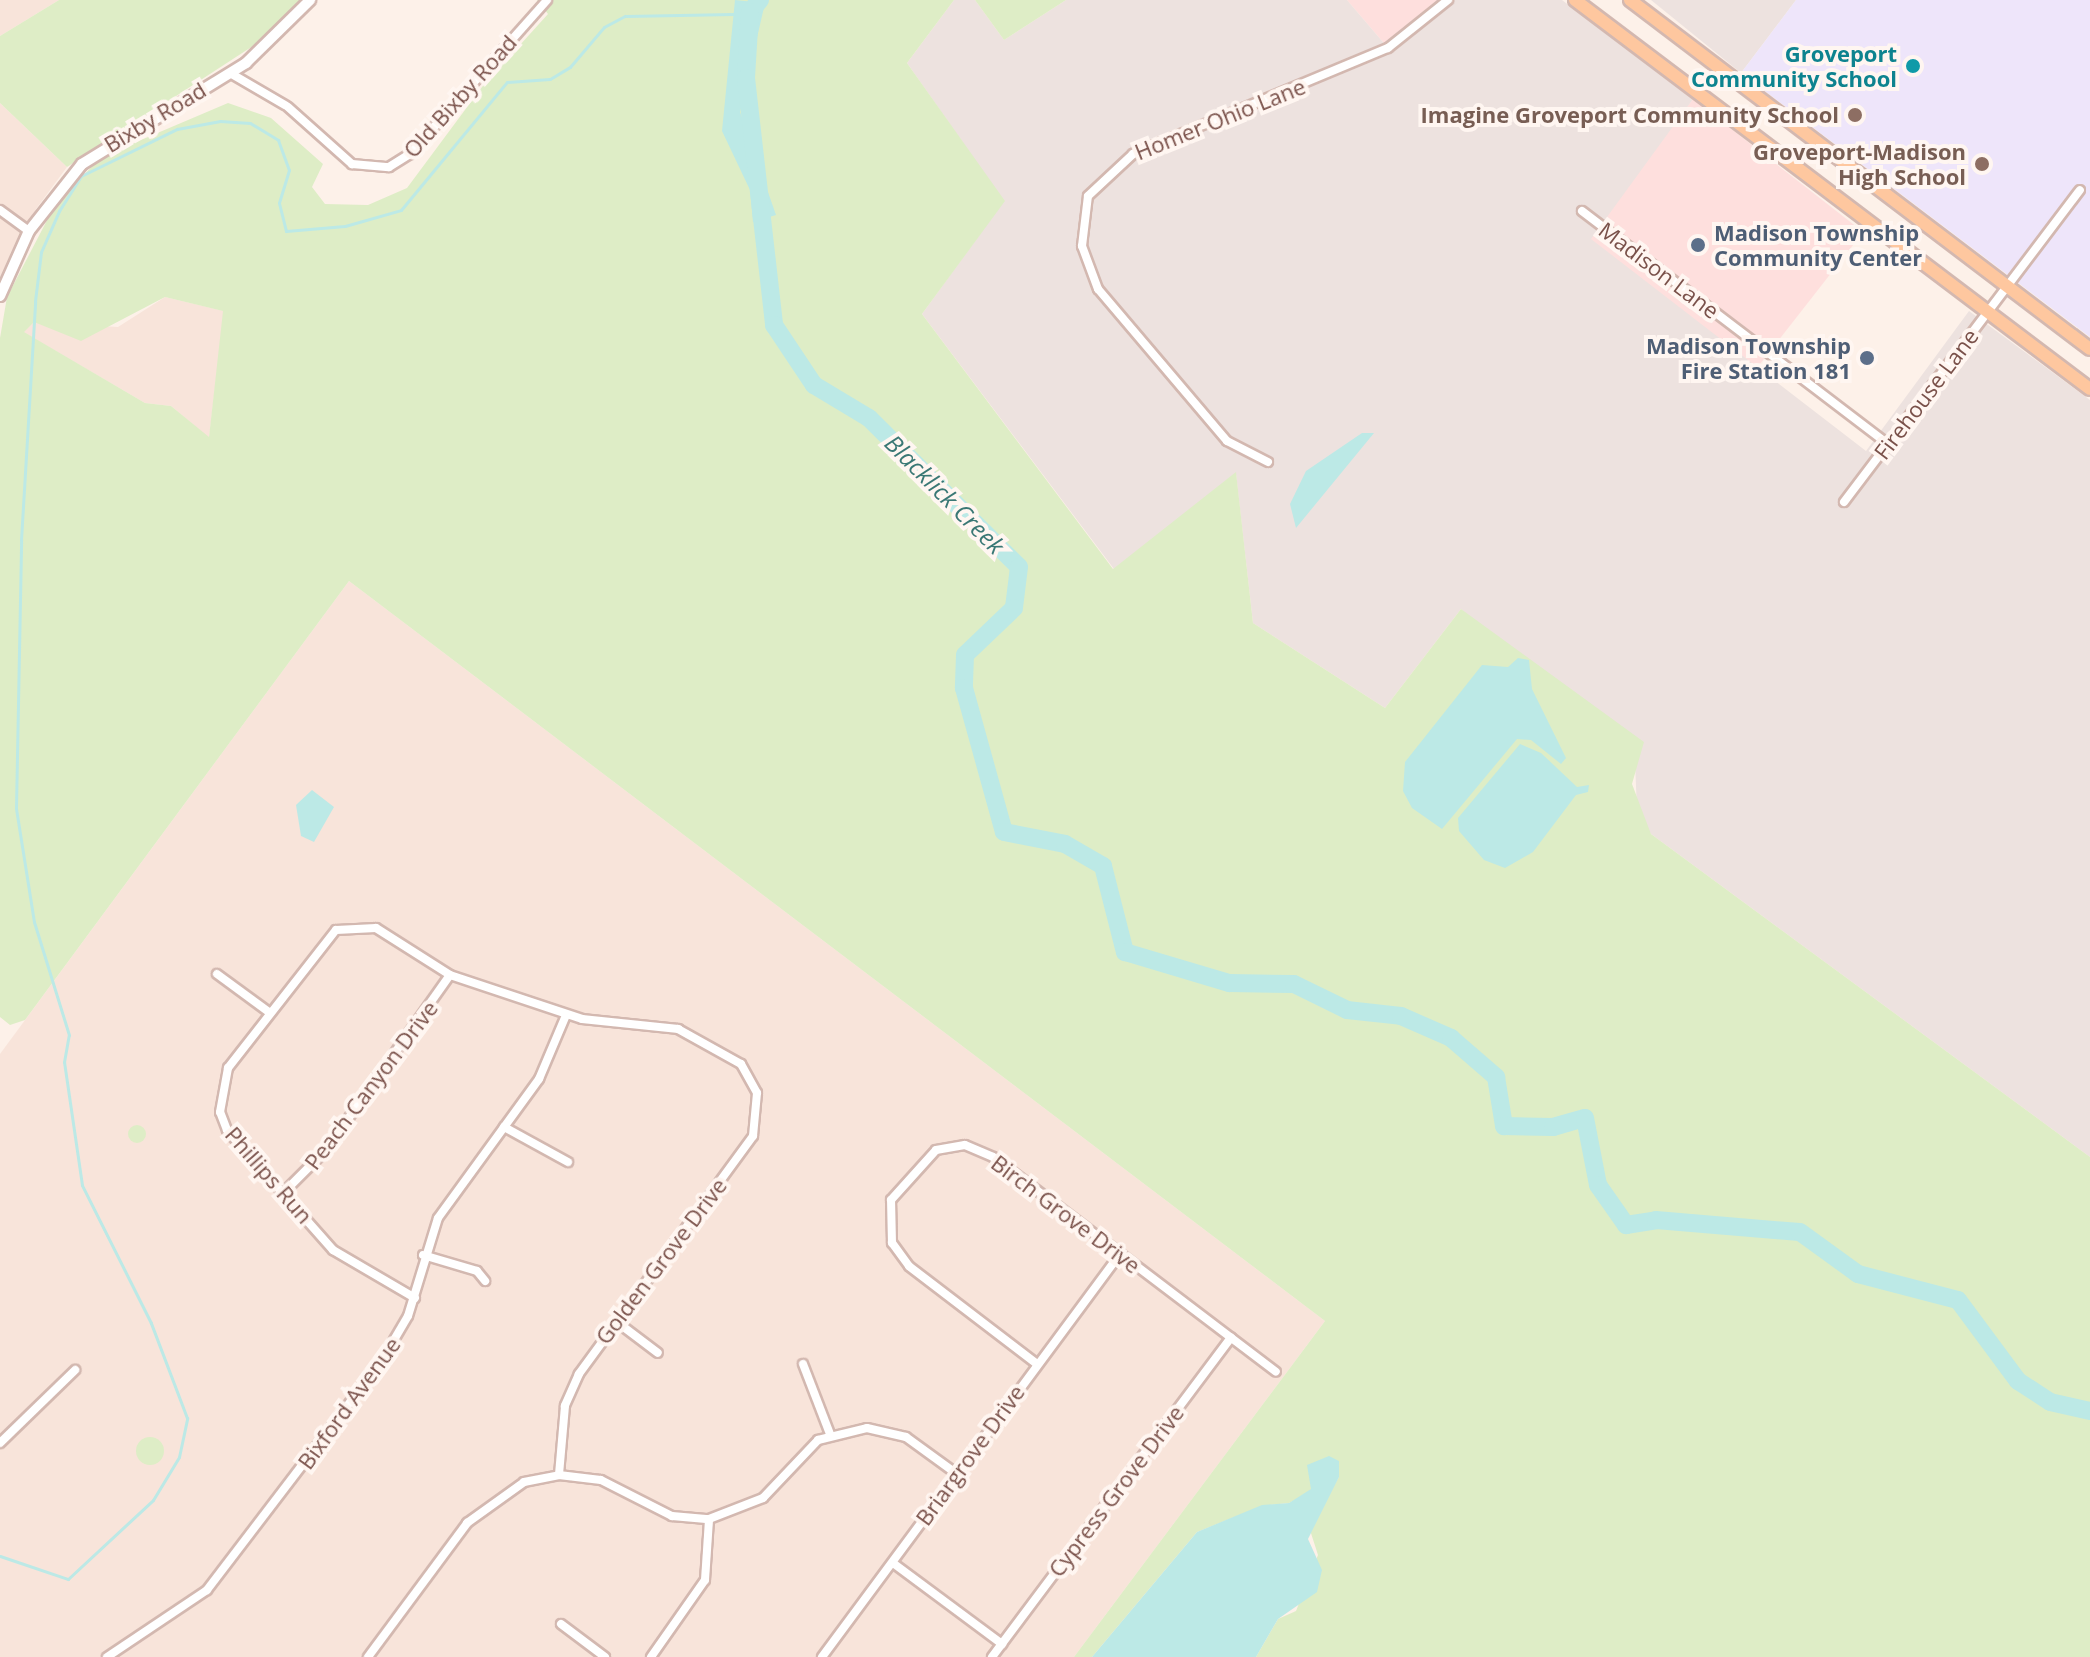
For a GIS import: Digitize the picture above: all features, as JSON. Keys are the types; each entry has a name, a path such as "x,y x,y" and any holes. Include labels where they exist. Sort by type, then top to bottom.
{"main road":[{"path":"1575,0 2090,389"},
{"path":"1630,0 2090,349"}],"street":[{"name":"Bixby Road","path":"0,296 29,231 99,150 230,73 310,0"},
{"name":"Old Bixby Road","path":"230,73 286,106 352,164 389,167 410,154 547,0"},
{"name":"Homer Ohio Lane","path":"1268,462 1227,441 1098,289 1082,246 1088,196 1133,154 1388,48 1448,0"},
{"name":"Firehouse Lane","path":"1844,502 2080,190"},
{"path":"0,210 29,231"},
{"name":"Madison Lane","path":"1582,211 1889,445"},
{"name":"Phillips Run","path":"415,1298 346,1260 286,1190 227,1130 219,1105 228,1068 328,936 371,926 450,975"},
{"path":"217,974 269,1012"},
{"path":"450,975 566,1015"},
{"name":"Peach Canyon Drive","path":"286,1190 331,1143 450,975"},
{"name":"Golden Grove Drive","path":"559,1475 565,1406 617,1322 753,1136 757,1093 732,1057 678,1029 566,1015"},
{"name":"Bixford Avenue","path":"107,1657 218,1578 394,1344 415,1298 423,1255 438,1218 545,1068 566,1015"},
{"path":"504,1127 568,1162"},
{"name":"Birch Grove Drive","path":"1037,1364 899,1256 888,1215 906,1178 936,1150 979,1149 1276,1372"},
{"name":"Briargrove Drive","path":"822,1657 1120,1254"},
{"path":"423,1255 485,1281"},
{"path":"617,1322 658,1353"},
{"name":"Cypress Grove Drive","path":"992,1657 1231,1338"},
{"path":"803,1364 830,1434"},
{"path":"0,1443 75,1370"},
{"path":"368,1657 479,1510 507,1488 559,1475 613,1484 672,1516 709,1519 756,1503 801,1452 830,1434 895,1433 957,1474"},
{"path":"651,1657 705,1580 709,1519"},
{"path":"893,1563 1002,1644"},
{"path":"561,1624 605,1657"}],"shaded area":[{"path":"0,0 59,0 0,36"},
{"path":"954,0 975,0 1004,40 1066,0 1347,0 1388,48 1448,0 1562,0 1693,99 1591,239 1866,451 1969,311 2090,400 2090,1157 1651,834 1637,811 1635,761 1461,609 1385,708 1253,623 1236,474 1114,569 922,314 1004,201 907,63"},
{"path":"1347,0 1448,0 1388,48"},
{"path":"1651,0 1796,0 1741,73"},
{"name":"Groveport-Madison High School","path":"1796,0 2090,0 2090,337 1741,73"},
{"path":"1693,99 1863,232 1756,369 1586,236"},
{"path":"0,103 67,167 36,209 0,287"},
{"path":"165,297 224,311 209,438 171,406 145,403 23,332 34,322 118,327"},
{"path":"349,581 1325,1321 1074,1657 0,1657 0,1054"}],"green space":[{"path":"59,0 300,0 270,35 67,167 0,103 0,36"},
{"path":"537,0 954,0 907,63 1005,201 922,314 1113,569 1236,472 1253,623 1385,708 1461,609 1644,742 1632,784 1651,834 2090,1157 2090,1657 1256,1657 1278,1619 1296,1611 1318,1555 1309,1527 1339,1477 1289,1503 1262,1506 1197,1532 1092,1657 1074,1657 1325,1321 349,581 25,1020 10,1025 0,1017 0,338 7,297 55,205 101,157 228,103 271,118 323,164 312,187 325,204 368,205 407,188 482,87 548,14","holes":["165,297 223,311 209,437 171,406 145,403 24,332 34,322 81,341"]},
{"path":"975,0 1066,0 1004,40"},
{"path":"137,1125 146,1134 137,1143 128,1134"},
{"path":"150,1437 160,1441 164,1451 160,1461 150,1465 140,1461 136,1451 140,1441"}],"water":[{"path":"735,0 765,3 740,112 776,215 753,222 750,190 722,131"},
{"path":"1362,433 1374,433 1296,528 1290,504 1306,471"},
{"path":"1518,658 1529,660 1532,689 1566,758 1561,764 1531,740 1517,739 1442,829 1412,808 1403,791 1405,762 1482,665 1508,667"},
{"path":"1520,744 1541,753 1577,787 1589,785 1588,792 1576,795 1533,852 1505,868 1484,860 1459,831 1458,818"},
{"path":"312,790 334,807 314,842 301,836 296,805"},
{"path":"1329,1456 1339,1461 1339,1477 1308,1539 1322,1570 1317,1592 1278,1619 1256,1657 1092,1657 1197,1532 1262,1505 1289,1503 1311,1489 1307,1465"}],"waterway":[{"name":"Blacklick Creek","path":"760,0 750,12 746,78 774,325 814,385 869,418 1019,567 1014,608 965,655 964,688 1004,832 1065,844 1103,866 1125,952 1229,983 1294,984 1347,1010 1401,1016 1451,1038 1496,1077 1504,1126 1553,1127 1585,1118 1598,1185 1626,1225 1656,1220 1800,1232 1858,1274 1958,1300 2018,1381 2050,1402 2090,1411"},
{"path":"0,1556 68,1579 153,1500 179,1457 187,1418 151,1323 82,1185 64,1062 69,1035 34,922 16,808 21,540 35,301 41,252 59,211 81,176 177,129 220,121 250,123 278,140 289,170 279,203 286,231 345,226 401,210 507,82 550,79 570,67 604,27 625,16 734,14"}],"place":[{"name":"Groveport Community School","path":"1913,66"},
{"name":"Imagine Groveport Community School","path":"1855,115"},
{"name":"Groveport-Madison High School","path":"1982,164"},
{"name":"Madison Township Community Center","path":"1698,245"},
{"name":"Madison Township Fire Station 181","path":"1867,358"}]}
